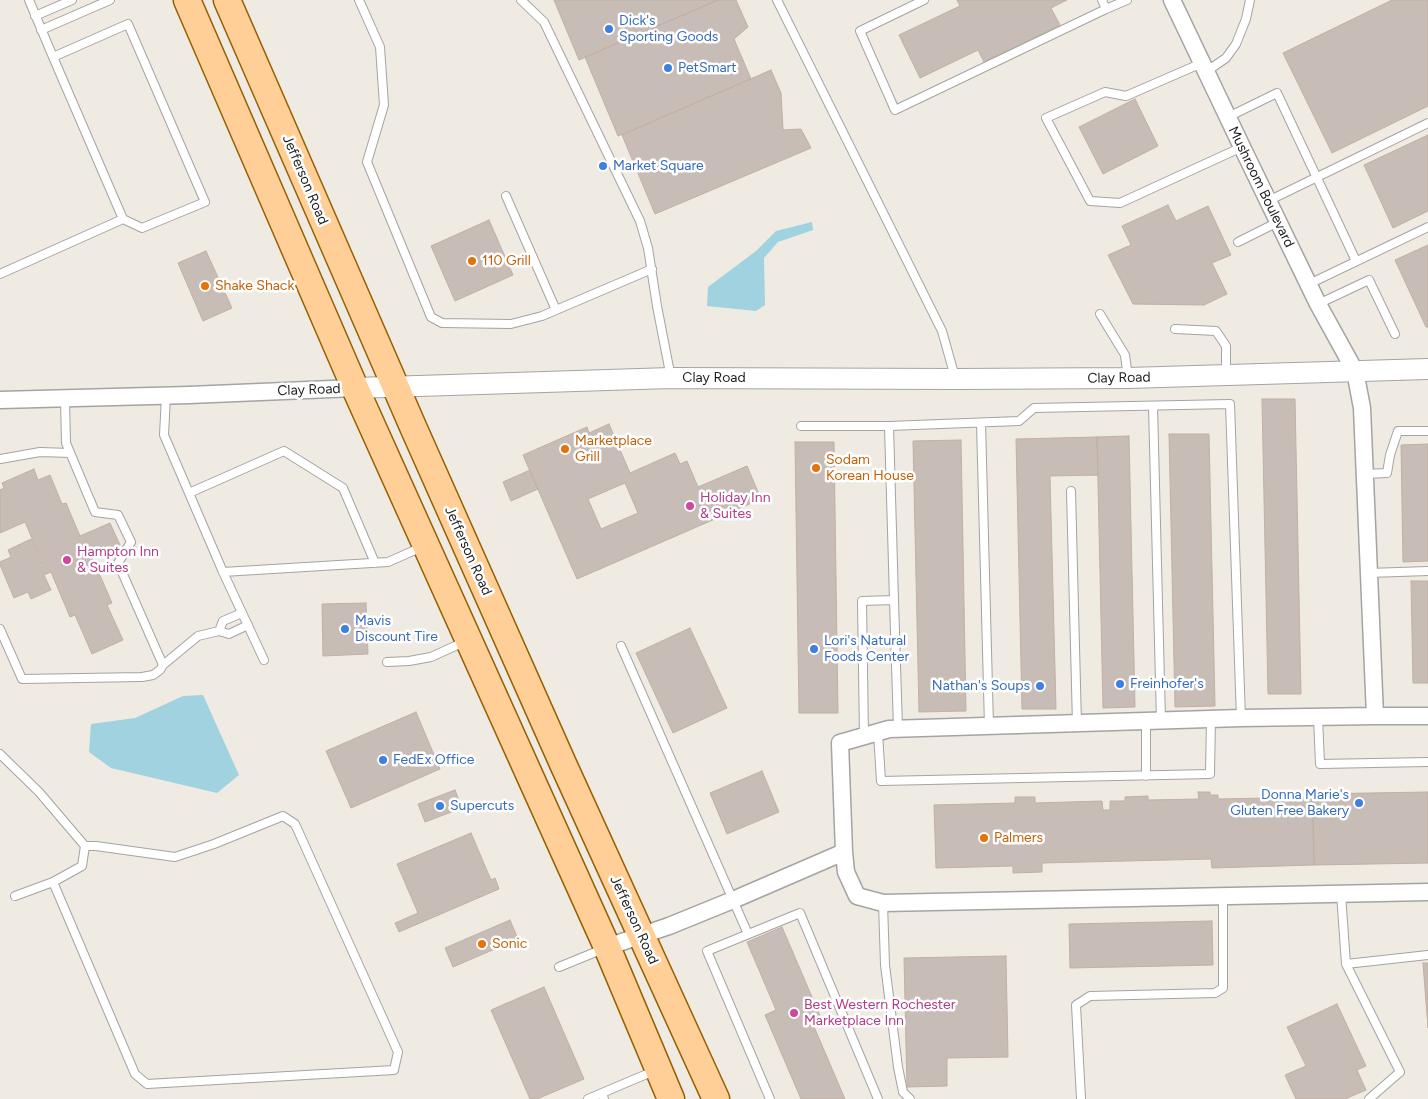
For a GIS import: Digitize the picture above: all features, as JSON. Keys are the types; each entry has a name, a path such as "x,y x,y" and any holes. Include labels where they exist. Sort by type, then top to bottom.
{"main road":[{"path":"187,0 355,388 607,947 671,1099"},
{"name":"Jefferson Road","path":"227,0 395,387 560,757 716,1099"}],"street":[{"name":"Mushroom Boulevard","path":"1172,0 1318,304 1355,371 1362,408 1374,716"},
{"name":"Clay Road","path":"0,400 671,378 1128,378 1428,369"},
{"path":"1428,716 1241,718 889,729 840,743 846,872 857,896 884,904 1428,892"},
{"path":"607,947 669,926 844,852"}],"lane":[{"path":"28,0 123,220 142,228 205,202 128,24 53,57"},
{"path":"35,16 72,0"},
{"path":"41,30 110,0"},
{"path":"359,0 380,47 384,105 367,162 431,317 442,323 511,324 542,316 652,269"},
{"path":"520,0 544,22 640,221 648,248 671,378"},
{"path":"776,0 942,331 956,379"},
{"path":"924,0 860,31 895,110 1127,0"},
{"path":"1102,0 1106,9"},
{"path":"1242,147 1120,203 1090,201 1046,118 1105,92 1126,96 1226,58 1236,44 1246,19 1250,0"},
{"path":"1228,117 1277,93 1356,261"},
{"path":"1268,202 1428,123"},
{"path":"506,196 556,310"},
{"path":"0,274 123,220"},
{"path":"1238,242 1278,222"},
{"path":"1309,284 1428,227"},
{"path":"1318,304 1369,280 1395,334"},
{"path":"1100,314 1125,356 1128,378"},
{"path":"1175,329 1216,331 1226,346 1226,375"},
{"path":"166,396 164,435 223,572 264,660"},
{"path":"65,398 66,443 95,512 118,515 130,542 118,563 163,665"},
{"path":"802,426 981,423 1019,421 1034,408 1230,404 1241,718"},
{"path":"1146,776 1153,721 1153,406"},
{"path":"981,423 990,726"},
{"path":"889,426 898,729"},
{"path":"1365,474 1387,473 1390,455 1398,431 1428,431"},
{"path":"189,493 284,451 344,488 375,562"},
{"path":"0,459 40,452 70,453"},
{"path":"1071,491 1077,724"},
{"path":"223,572 388,562 426,546"},
{"path":"1369,573 1428,570"},
{"path":"894,600 862,601 871,734 881,781 1210,774 1210,719"},
{"path":"219,631 223,621 242,612"},
{"path":"0,629 22,679 142,677 153,675 198,636 219,631 229,634 248,625"},
{"path":"388,662 431,657 468,640"},
{"path":"621,646 748,934"},
{"path":"1318,717 1320,764 1428,762"},
{"path":"0,754 39,792 85,846 82,866 53,882 15,896"},
{"path":"53,882 135,1074 147,1084 394,1070 398,1052 295,824 282,816 214,844 175,856 85,846"},
{"path":"1341,894 1346,964 1400,1072 1368,1099"},
{"path":"1081,1099 1076,1005 1090,996 1215,993 1223,988 1224,897"},
{"path":"884,904 885,965 898,1067 903,1092 910,1099"},
{"path":"770,1099 707,951 800,913 878,1099"},
{"path":"559,968 607,947"},
{"path":"1346,964 1428,955"},
{"path":"588,1099 603,1096 658,1069"}],"water":[{"path":"812,222 813,230 778,242 764,258 765,305 756,311 707,306 708,287 756,251 776,231"},
{"path":"203,695 239,775 217,793 111,768 89,752 91,724 135,718 183,696"}],"building":[{"name":"Dick's Sporting Goods","path":"554,0 718,0 579,60"},
{"name":"PetSmart","path":"718,0 736,0 748,27 734,39 751,79 618,136 585,57"},
{"path":"957,0 1067,0 1051,8 1060,25 984,62 978,50 920,78 899,35 960,6"},
{"path":"1392,0 1428,0 1428,106 1332,153 1283,53"},
{"path":"771,70 781,93 783,130 801,129 811,148 655,214 622,135"},
{"path":"1135,99 1158,146 1103,174 1079,127"},
{"path":"1428,135 1428,211 1393,228 1364,165"},
{"path":"1168,205 1176,221 1208,206 1231,255 1212,263 1227,294 1204,305 1133,304 1108,255 1131,245 1122,226"},
{"name":"110 Grill","path":"489,220 513,275 455,301 431,246"},
{"path":"1428,245 1428,327 1426,327 1395,260"},
{"name":"Shake Shack","path":"206,251 232,308 203,321 178,263"},
{"path":"1262,399 1295,399 1301,694 1268,694"},
{"name":"Holiday Inn & Suites","path":"609,424 630,473 675,453 680,464 687,461 698,487 747,466 761,499 577,579 523,455 587,427 589,433","holes":["625,483 638,513 601,529 588,499"]},
{"path":"1169,434 1209,434 1215,706 1175,707"},
{"path":"1129,436 1135,707 1103,708 1097,437"},
{"path":"1097,437 1098,475 1050,476 1056,709 1022,709 1016,439"},
{"path":"961,440 966,711 919,712 913,441"},
{"path":"795,442 834,442 838,713 799,713"},
{"path":"1428,444 1428,561 1403,562 1401,445"},
{"name":"Hampton Inn & Suites","path":"34,469 38,480 50,475 62,504 66,503 80,536 110,523 120,545 92,557 112,603 107,605 123,640 92,654 75,615 70,617 51,572 44,575 51,590 31,599 28,592 14,598 0,565 0,562 11,557 8,550 31,539 42,562 25,522 0,533 0,490 4,488 2,483"},
{"path":"530,470 538,489 511,501 503,482"},
{"path":"1411,581 1428,581 1428,683 1413,683"},
{"name":"Mavis Discount Tire","path":"366,603 368,654 323,656 322,604"},
{"path":"690,628 727,708 673,733 636,653"},
{"name":"FedEx Office","path":"416,712 440,769 351,808 326,751"},
{"path":"762,771 779,812 727,834 710,793"},
{"name":"Supercuts","path":"455,790 462,808 425,822 418,804"},
{"path":"1198,792 1210,792 1210,795 1218,795 1218,799 1312,797 1314,865 1212,868 1211,859 1042,863 1042,872 1013,873 1013,866 936,868 934,805 1015,803 1015,797 1035,797 1035,803 1102,801 1103,810 1110,810 1110,801 1125,801 1125,797 1148,796 1148,800 1199,799"},
{"path":"1428,792 1428,863 1314,865 1313,794"},
{"path":"471,833 491,880 495,878 499,889 399,932 395,923 418,913 397,864"},
{"name":"Sonic","path":"510,920 518,939 453,967 445,948"},
{"path":"1212,921 1213,965 1070,968 1069,924"},
{"name":"Best Western Rochester Marketplace Inn","path":"782,927 821,1018 812,1022 845,1099 801,1099 765,1015 776,1010 747,942"},
{"path":"1006,956 1008,1057 947,1058 947,1086 907,1087 904,958"},
{"path":"1423,963 1428,963 1428,1028"},
{"path":"544,987 584,1079 537,1099 530,1099 491,1010"},
{"path":"1337,1004 1366,1066 1357,1070 1366,1090 1345,1099 1296,1099 1285,1075 1306,1066 1287,1027"}],"place":[{"name":"Dick's Sporting Goods","path":"609,29"},
{"name":"PetSmart","path":"668,68"},
{"name":"Market Square","path":"603,166"},
{"name":"110 Grill","path":"472,261"},
{"name":"Shake Shack","path":"205,286"},
{"name":"Marketplace Grill","path":"565,449"},
{"name":"Sodam Korean House","path":"816,468"},
{"name":"Holiday Inn & Suites","path":"690,506"},
{"name":"Hampton Inn & Suites","path":"67,560"},
{"name":"Mavis Discount Tire","path":"345,629"},
{"name":"Lori's Natural Foods Center","path":"814,649"},
{"name":"Freinhofer's","path":"1120,684"},
{"name":"Nathan's Soups","path":"1040,686"},
{"name":"FedEx Office","path":"383,760"},
{"name":"Donna Marie's Gluten Free Bakery","path":"1359,803"},
{"name":"Supercuts","path":"440,806"},
{"name":"Palmers","path":"984,838"},
{"name":"Sonic","path":"482,944"},
{"name":"Best Western Rochester Marketplace Inn","path":"794,1013"}]}
